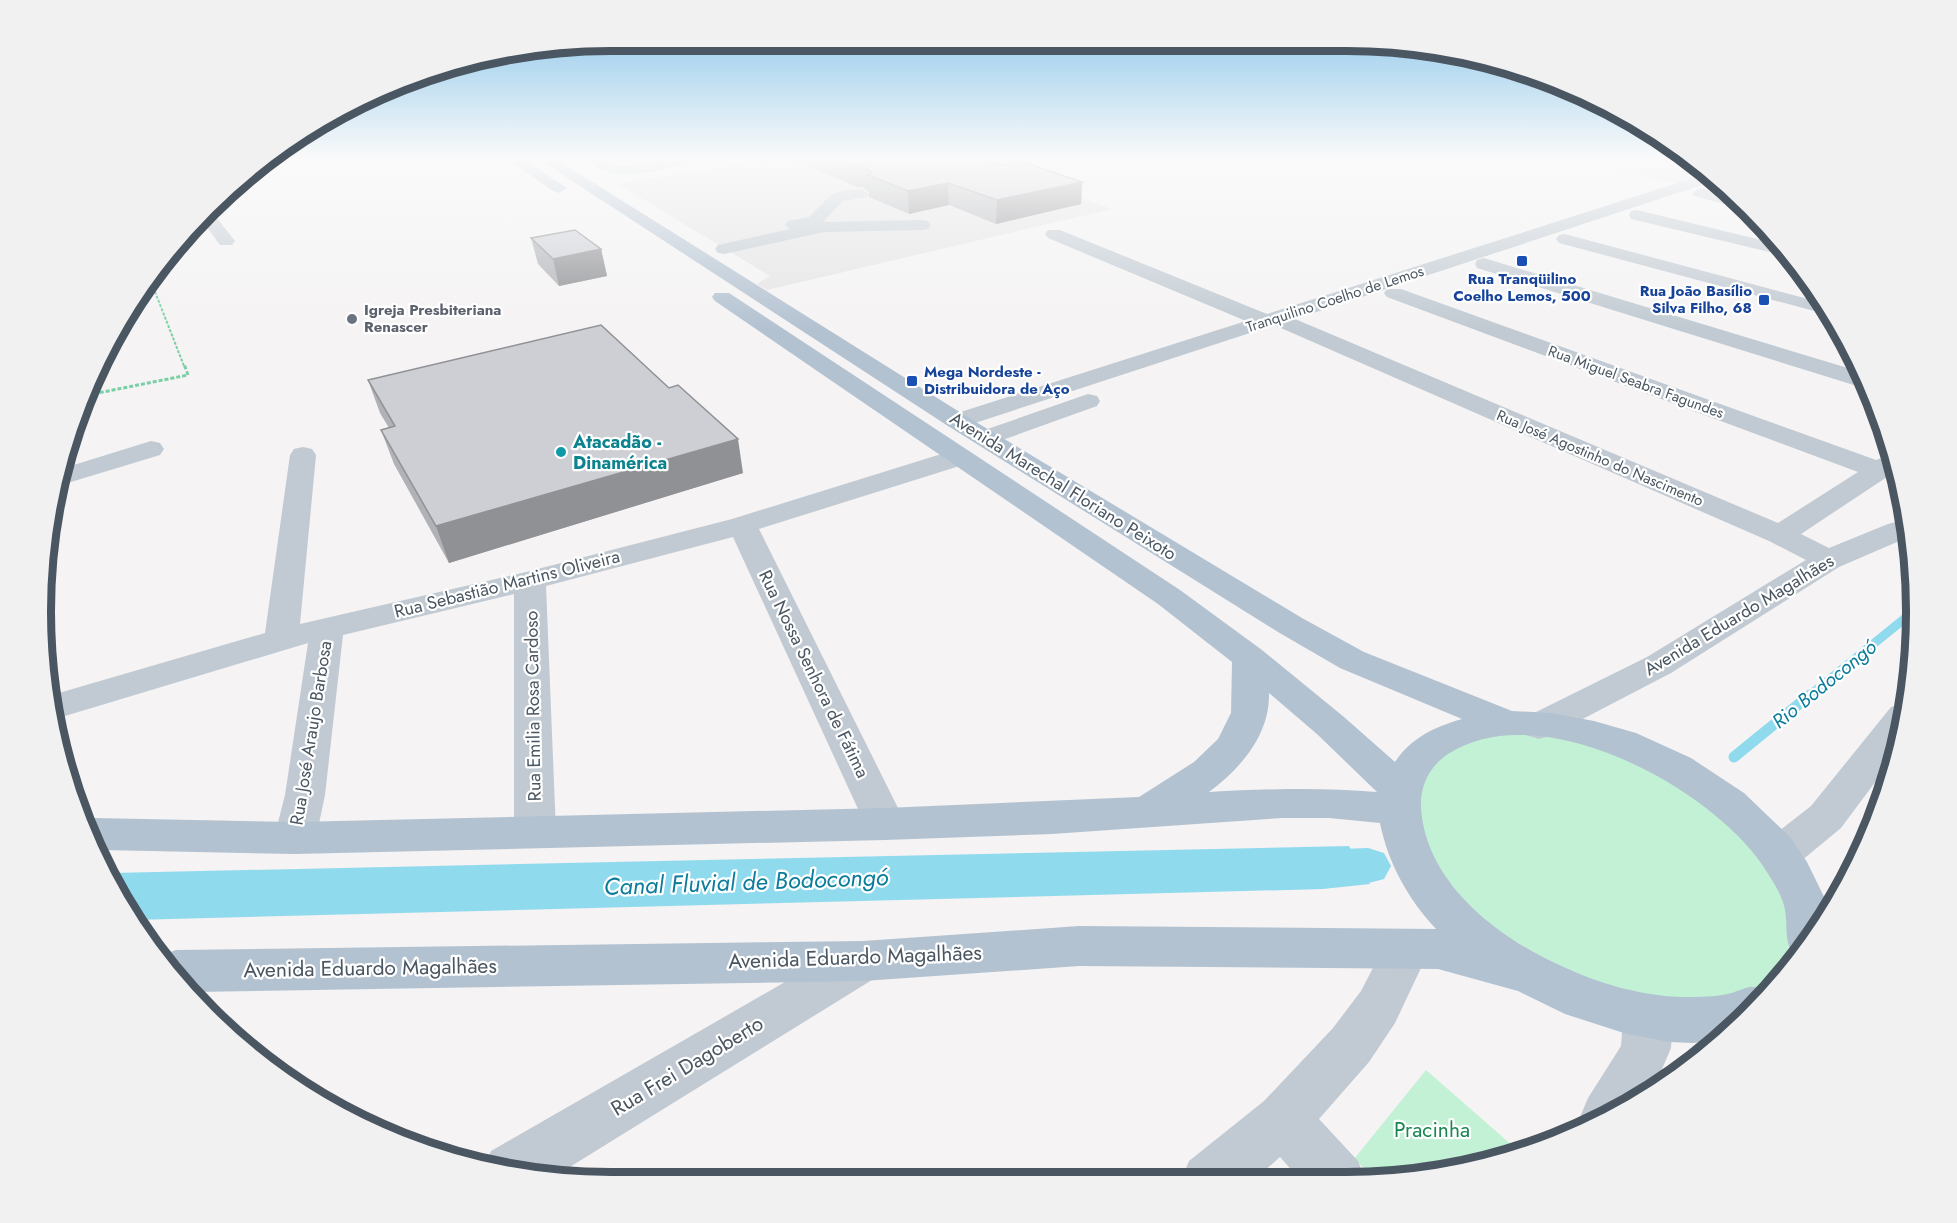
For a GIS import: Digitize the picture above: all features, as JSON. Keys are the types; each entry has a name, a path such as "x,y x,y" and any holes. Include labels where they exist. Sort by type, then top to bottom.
{"main road":[{"name":"Avenida Marechal Floriano Peixoto","path":"598,215 1169,597 1250,658 1330,726 1399,799"},
{"name":"Avenida Marechal Floriano Peixoto","path":"634,215 957,421 1342,655 1523,725"},
{"path":"1144,813 1195,784 1232,749 1249,717 1250,658"},
{"path":"1717,1020 1588,1001 1531,974 1491,950 1458,922 1432,892 1413,863 1402,835 1399,799 1413,763 1437,742 1469,729 1523,725 1564,728 1623,743 1682,771 1737,809 1780,854 1813,922"},
{"path":"98,834 294,838 885,824 1399,799"},
{"name":"Avenida Eduardo Magalhães","path":"182,971 864,961 1079,946 1438,949 1531,974"}],"street":[{"path":"821,215 815,221 718,246 824,227 922,225"},
{"name":"Tranquilino Coelho de Lemos","path":"1402,287 1605,215"},
{"name":"Tranquilino Coelho de Lemos","path":"957,421 1279,322 1484,264 1637,215"},
{"path":"1637,215 1772,248"},
{"path":"210,220 226,241"},
{"name":"Rua José Agostinho do Nascimento","path":"1054,234 1279,322 1780,535 1828,560"},
{"path":"1565,239 1816,307"},
{"path":"1484,264 1854,378"},
{"name":"Rua Miguel Seabra Fagundes","path":"1402,287 1886,465"},
{"name":"Tranquilino Coelho de Lemos","path":"1140,383 1279,322"},
{"path":"985,438 1107,395"},
{"path":"68,475 151,449"},
{"path":"281,639 303,455"},
{"name":"Rua Sebastião Martins Oliveira","path":"59,705 281,639 530,581 742,525 960,457"},
{"path":"1780,535 1886,465"},
{"name":"Rua Nossa Senhora de Fátima","path":"742,525 885,824"},
{"name":"Avenida Eduardo Magalhães","path":"1523,725 1659,666 1828,560 1900,530"},
{"name":"Rua Emilia Rosa Cardoso","path":"530,581 535,832"},
{"name":"Rua José Araujo Barbosa","path":"294,838 305,795 327,628"},
{"path":"1780,854 1826,817 1893,730"},
{"path":"1219,1172 1283,1120 1351,1045 1371,1016 1407,949"},
{"name":"Rua Frei Dagoberto","path":"523,1164 864,961"},
{"path":"1617,1102 1646,1048 1717,1020"},
{"path":"1283,1120 1330,1172"}],"path":[{"path":"96,393 188,375 154,288"}],"shaded area":[{"path":"669,215 1086,215 767,290 757,284 770,276"}],"green space":[{"path":"1482,732 1574,737 1713,799 1785,892 1789,946 1783,961 1756,993 1727,1006 1592,990 1444,896 1409,829 1427,758"},
{"name":"Pracinha","path":"1426,1070 1513,1146 1455,1161 1382,1171 1368,1171 1354,1159"}],"water":[{"path":"1349,846 1370,884 1323,889 143,920 116,873"}],"building":[{"path":"575,230 601,249 553,259 531,238"},
{"name":"Atacadão - Dinamérica","path":"601,325 669,388 678,385 738,439 436,526 381,430 395,426 368,380"}],"waterway":[{"name":"Rio Bodocongó","path":"1809,696 1906,618"},
{"name":"Rio Bodocongó","path":"1734,757 1810,695"},
{"name":"Canal Fluvial de Bodocongó","path":"1314,868 1368,866"}],"place":[{"name":"Rua Tranqüilino Coelho Lemos, 500","path":"1522,261"},
{"name":"Rua João Basílio Silva Filho, 68","path":"1764,300"},
{"name":"Igreja Presbiteriana Renascer","path":"352,319"},
{"name":"Mega Nordeste - Distribuidora de Aço","path":"912,381"},
{"name":"Atacadão - Dinamérica","path":"561,452"}]}
